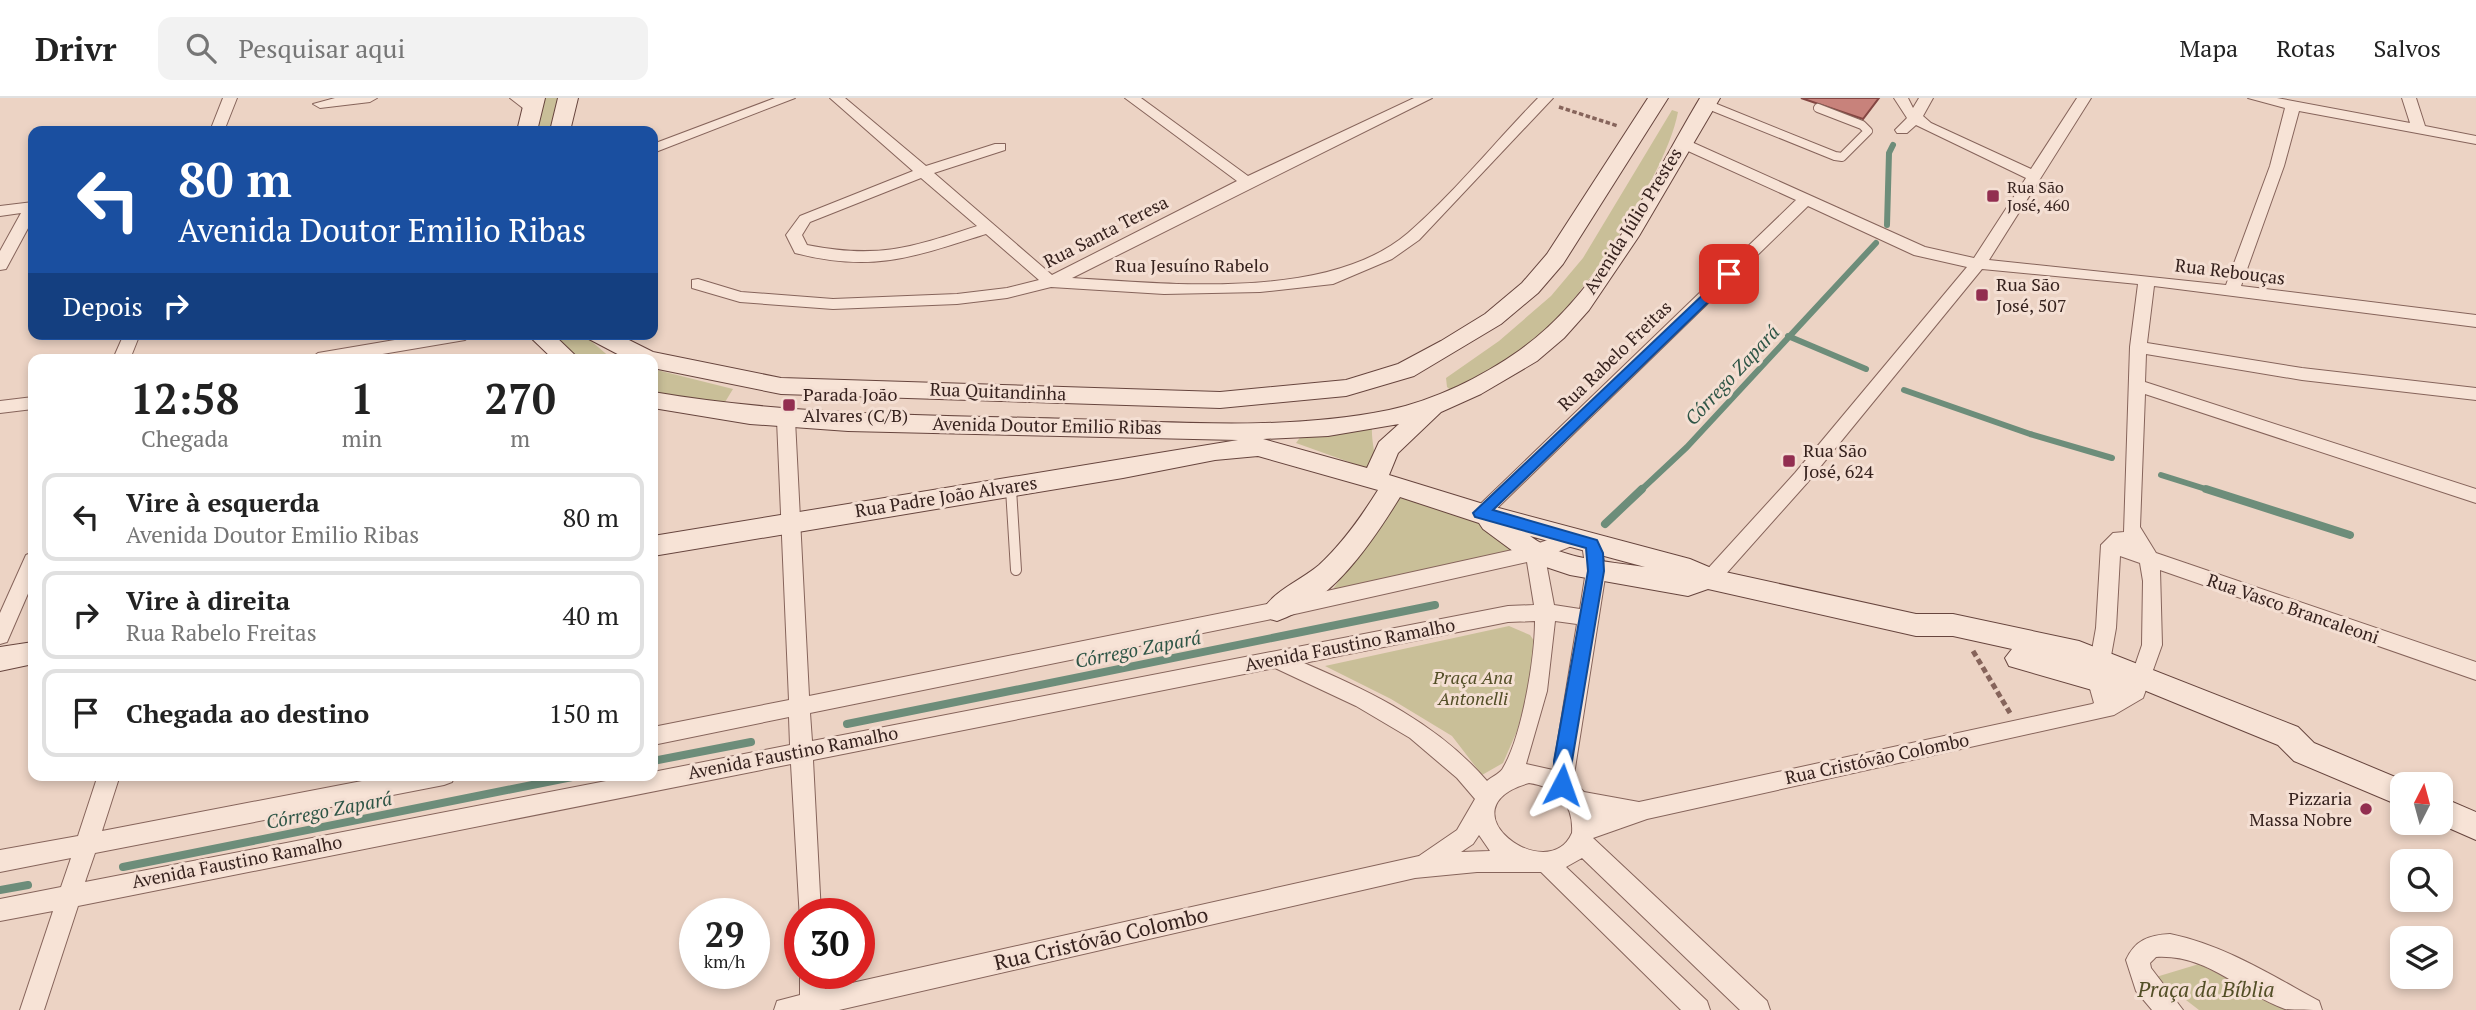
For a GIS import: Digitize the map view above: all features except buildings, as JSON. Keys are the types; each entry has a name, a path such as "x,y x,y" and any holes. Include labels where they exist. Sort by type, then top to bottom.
{"main road":[{"path":"561,126 568,98"},
{"path":"1237,439 1220,400 1346,388 1406,370 1449,347 1493,318 1530,288 1555,259 1658,98"},
{"name":"Avenida Júlio Prestes","path":"1237,439 1370,422 1443,402 1465,394 1531,353 1579,308 1615,257 1708,101"},
{"path":"527,126 528,102"},
{"path":"545,340 562,354"},
{"path":"609,340 637,354"},
{"name":"Rua Quitandinha","path":"658,361 781,386 1220,400"},
{"name":"Avenida Doutor Emilio Ribas","path":"658,401 704,411 786,420 1116,428 1237,439 1480,513 1690,569 1710,579 1916,625 1953,625 2079,652 2099,669"},
{"path":"1277,610 1308,591 1343,561 1384,483 1388,448 1411,425 1443,402"},
{"path":"1116,428 1124,447 1123,469"},
{"name":"Rua Padre João Alvares","path":"658,545 1123,469 1237,439"},
{"name":"Avenida Doutor Emilio Ribas","path":"1480,513 1534,553 1596,571 1688,585 1710,579"},
{"name":"Avenida Doutor Emilio Ribas","path":"1916,625 1934,640 2099,669 2288,736 2304,752 2390,788"},
{"path":"0,659 28,654"},
{"path":"2454,817 2476,826"}],"street":[{"path":"219,126 230,98"},
{"path":"320,104 370,98"},
{"path":"658,147 788,98"},
{"path":"837,98 1051,282"},
{"path":"1132,98 1247,182"},
{"name":"Rua Santa Teresa","path":"698,284 740,297 833,304 957,299 1051,282 1247,182 1425,98"},
{"path":"1901,98 1914,119 2032,175"},
{"path":"1902,130 1914,119 1926,98"},
{"path":"1710,579 1801,478 1978,264 2032,175 2084,98"},
{"path":"2255,98 2476,140"},
{"path":"2409,98 2418,129"},
{"name":"Rua Jesuíno Rabelo","path":"1051,282 1164,289 1260,287 1327,280 1356,270 1412,237 1544,100"},
{"path":"2231,292 2277,166 2293,105"},
{"name":"Rua Rebouças","path":"1682,143 1920,251 1978,264 2147,280 2476,321"},
{"path":"988,228 903,256 846,258 801,249 794,235 805,219 923,172 1000,147"},
{"name":"Rua Rabelo Freitas","path":"1480,513 1807,198"},
{"path":"0,211 28,208"},
{"path":"0,265 28,214"},
{"path":"2139,684 2152,645 2153,581 2148,556 2131,528 2138,347 2147,280"},
{"path":"347,354 430,340"},
{"path":"2138,347 2302,374 2476,394"},
{"path":"2136,385 2476,496"},
{"path":"0,407 28,403"},
{"path":"786,420 808,898"},
{"path":"2107,709 2099,669 2106,628 2112,545 2131,528"},
{"path":"658,735 798,709 1277,610 1582,541 1596,571 1563,761 1570,793"},
{"name":"Rua Vasco Brancaleoni","path":"2112,545 2249,595 2476,671"},
{"path":"1512,775 1538,684 1548,632 1547,612 1534,553"},
{"path":"0,636 28,572"},
{"name":"Avenida Faustino Ramalho","path":"658,779 1508,614 1547,612 1588,618"},
{"path":"1277,660 1371,701 1424,735 1454,759 1484,803 1485,827 1495,843 1511,856 1539,863 1567,856 1582,836 1582,810 1570,793 1546,776 1529,773 1512,775 1496,783 1484,803"},
{"name":"Rua Cristóvão Colombo","path":"1582,836 1647,809 2107,709 2139,684"},
{"path":"32,1010 106,781"},
{"path":"0,861 412,781"},
{"name":"Avenida Faustino Ramalho","path":"0,910 69,894 649,781"},
{"name":"Rua Cristóvão Colombo","path":"1570,793 1622,809 1647,809"},
{"name":"Rua Cristóvão Colombo","path":"1415,867 1465,837 1484,803"},
{"path":"1582,836 1758,1010"},
{"name":"Rua Cristóvão Colombo","path":"786,1010 813,1007 1415,867 1477,861 1539,863"},
{"path":"1539,863 1698,1010"},
{"path":"2171,1010 2151,993 2139,972 2138,960 2153,946 2175,945 2197,951 2310,1010"},
{"path":"812,989 813,1007"}],"lane":[{"path":"1708,101 1835,156 1842,157 1868,131 1862,125 1818,108"},
{"path":"1011,487 1016,570"}],"path":[{"path":"1544,100 1635,131"},
{"path":"1971,648 2019,729"}],"green space":[{"path":"540,98 559,98 553,126 533,126"},
{"path":"1672,110 1678,112 1657,169 1618,236 1573,299 1552,326 1524,353 1454,393 1447,387 1446,378 1499,341 1551,296 1583,258"},
{"path":"557,340 590,340 606,354 575,354"},
{"path":"658,370 733,389 722,407 658,393"},
{"path":"1372,427 1374,471 1296,443 1304,432"},
{"path":"1399,495 1483,516 1519,555 1331,592"},
{"name":"Praça Ana Antonelli","path":"1509,626 1530,635 1539,648 1517,731 1503,763 1482,775 1452,736 1391,699 1325,666"},
{"name":"Praça da Bíblia","path":"2199,964 2286,1010 2199,1010 2156,977"}],"waterway":[{"name":"Córrego Zapará","path":"1887,225 1889,153 1893,145"},
{"name":"Córrego Zapará","path":"1789,337 1876,243"},
{"name":"Córrego Zapará","path":"1640,491 1687,447 1789,337"},
{"path":"1789,337 1866,369"},
{"path":"1904,390 2030,434 2112,458"},
{"path":"2161,475 2212,491"},
{"name":"Córrego Zapará","path":"1605,524 1642,489"},
{"path":"2206,489 2350,535"},
{"name":"Córrego Zapará","path":"847,724 1435,605"},
{"name":"Córrego Zapará","path":"658,760 751,742"},
{"name":"Córrego Zapará","path":"123,867 552,781"},
{"name":"Córrego Zapará","path":"0,890 28,885"}],"place":[{"name":"Rua São José, 460","path":"1993,196"},
{"name":"Rua São José, 507","path":"1982,295"},
{"name":"Parada João Alvares (C/B)","path":"789,405"},
{"name":"Rua São José, 624","path":"1789,461"},
{"name":"Pizzaria Massa Nobre","path":"2366,809"}],"route":[{"path":"1562,785 1563,761 1576,679 1596,571 1595,553 1592,544 1480,513 1729,274"}]}
